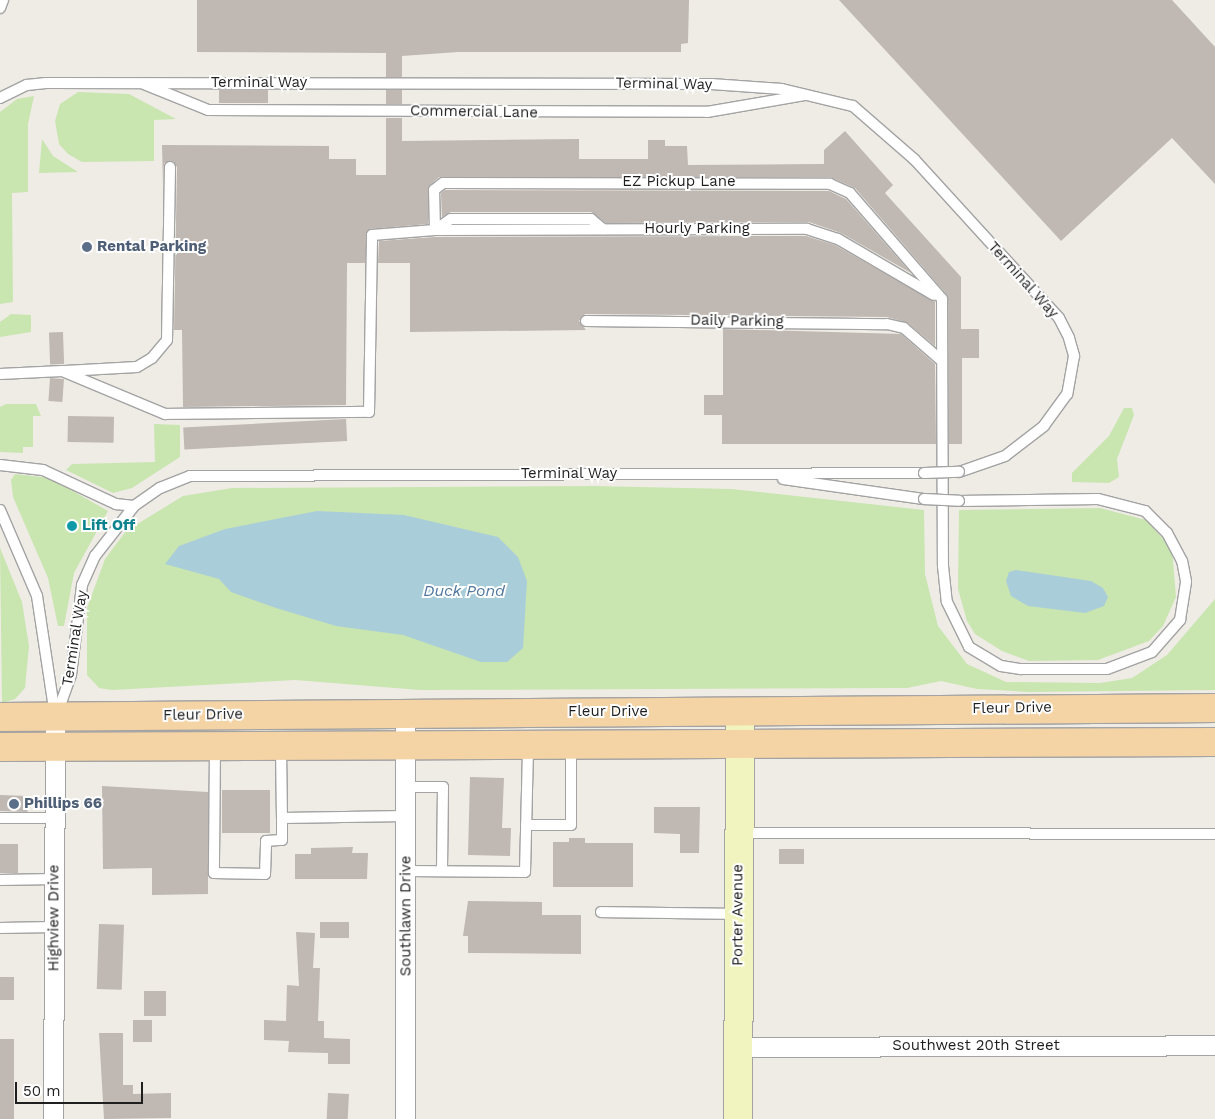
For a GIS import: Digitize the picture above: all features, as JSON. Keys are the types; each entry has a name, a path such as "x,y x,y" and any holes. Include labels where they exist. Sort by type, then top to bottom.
{"main road":[{"name":"Fleur Drive","path":"0,717 1215,708"},
{"name":"Fleur Drive","path":"0,746 1215,742"}],"street":[{"name":"Porter Avenue","path":"738,1119 740,712"},
{"name":"Southlawn Drive","path":"405,713 405,1119"},
{"name":"Highview Drive","path":"53,1119 56,717"},
{"name":"Southwest 20th Street","path":"738,1047 1215,1045"}],"lane":[{"path":"0,8 3,0"},
{"name":"Commercial Lane","path":"143,83 208,110 706,112 809,94"},
{"name":"Terminal Way","path":"0,98 26,85 143,83 711,84 809,94 854,106 891,136 1059,318 1069,338 1074,356 1067,394 1044,426 1005,456 959,472 755,474 212,473 175,481 134,506 109,533 82,585 71,676 56,717"},
{"path":"0,374 137,367 152,358 167,340 170,167"},
{"name":"EZ Pickup Lane","path":"435,230 434,190 443,183 830,184 850,193 942,299"},
{"name":"Hourly Parking","path":"435,230 807,229 838,239 942,299"},
{"path":"62,371 165,414 368,412 372,235 410,230 435,230"},
{"path":"755,474 924,499 959,500 1098,499 1145,511 1167,533 1182,561 1185,602 1180,620 1152,652 1107,669 1021,670 995,663 969,647 956,628 944,582 942,361 942,299"},
{"name":"Daily Parking","path":"586,321 888,324 904,328 942,361"},
{"path":"0,465 52,473 116,504 134,506"},
{"name":"Terminal Way","path":"0,510 37,596 48,694 56,717"},
{"path":"526,825 571,825 571,744"},
{"path":"406,871 525,872 528,745"},
{"path":"215,746 214,873 265,874 266,841 282,840 281,746"},
{"path":"406,787 443,787 442,871"},
{"path":"282,818 406,816"},
{"path":"0,818 55,818"},
{"path":"739,833 1215,834"},
{"path":"0,880 54,879"},
{"path":"601,912 738,914"},
{"path":"0,928 54,927"}],"green space":[{"path":"78,92 129,94 176,119 154,120 154,161 82,162 68,154 59,144 55,121 60,104"},
{"path":"34,96 28,124 28,192 12,193 13,302 0,304 0,112 17,99"},
{"path":"42,139 53,156 78,172 39,173"},
{"path":"11,314 31,315 31,332 0,337 0,322"},
{"path":"6,404 36,404 41,416 33,416 33,447 23,447 23,453 0,452 0,407"},
{"path":"1124,408 1132,408 1134,415 1117,459 1119,477 1109,483 1072,482 1072,473 1109,436"},
{"path":"154,424 180,425 180,457 132,488 113,493 66,470 72,464 155,462"},
{"path":"15,474 50,478 108,511 74,573 64,626 58,626 48,578 13,497 11,480"},
{"path":"592,486 732,489 924,510 925,574 938,626 967,664 1006,682 1100,683 1132,678 1167,655 1215,599 1215,690 1029,692 977,689 941,681 907,688 420,690 295,680 112,690 99,688 87,675 87,608 105,559 126,531 183,496 232,488"},
{"path":"1100,508 1146,520 1172,549 1176,597 1163,626 1149,641 1098,660 1029,661 1002,651 975,634 967,621 958,589 959,510"},
{"path":"0,548 22,602 29,646 25,688 15,699 2,703"}],"water":[{"name":"Duck Pond","path":"317,511 404,515 498,537 518,557 527,581 523,648 507,662 481,662 403,635 336,626 276,608 231,592 219,579 165,564 179,546 225,529"},
{"path":"1016,570 1091,581 1103,588 1108,597 1104,606 1085,613 1028,606 1011,596 1006,581 1009,572"}],"building":[{"path":"197,0 689,0 688,43 681,44 681,52 458,52 402,56 402,77 386,77 386,53 197,52"},
{"path":"839,0 1172,0 1215,47 1215,184 1172,138 1061,241"},
{"path":"219,90 268,90 268,103 219,103"},
{"path":"386,90 402,90 402,104 386,104"},
{"path":"386,118 402,118 402,141 579,139 579,159 648,159 648,140 665,140 665,146 687,146 688,165 824,164 824,150 845,131 893,185 885,193 961,277 961,329 979,329 979,358 962,358 962,444 949,444 948,296 855,188 830,177 439,177 428,187 428,224 369,229 365,263 347,263 346,405 183,407 182,330 174,330 177,167 173,161 164,163 163,186 162,145 329,146 329,159 356,159 356,175 386,175"},
{"path":"445,190 829,191 846,199 911,273 841,233 809,222 606,223 591,212 451,212 442,217 441,193"},
{"path":"806,236 835,245 935,302 935,346 908,323 887,317 585,314 579,321 586,330 410,332 410,263 378,263 379,241 435,237"},
{"path":"723,329 901,334 935,364 936,444 722,444 722,415 704,415 704,395 723,395"},
{"path":"49,332 63,332 64,364 50,364"},
{"path":"50,378 64,379 62,402 48,401"},
{"path":"68,416 114,417 114,443 68,442"},
{"path":"346,419 347,441 184,450 183,428"},
{"path":"470,777 504,778 502,828 511,828 510,856 468,855"},
{"path":"102,786 208,792 208,894 152,895 152,868 103,869"},
{"path":"222,790 270,790 270,833 222,833"},
{"name":"Phillips 66","path":"0,795 28,796 27,812 0,811"},
{"path":"654,807 700,807 699,853 680,853 680,834 654,833"},
{"path":"569,838 585,838 585,843 633,843 633,887 553,887 553,842 569,842"},
{"path":"0,844 18,844 18,873 0,873"},
{"path":"353,847 352,853 368,853 367,879 295,879 295,854 311,854 311,848"},
{"path":"779,849 804,849 804,864 779,864"},
{"path":"468,901 542,902 542,915 581,915 581,954 468,953 468,936 463,936"},
{"path":"320,922 349,922 349,938 320,938"},
{"path":"99,924 124,925 122,990 97,989"},
{"path":"296,932 315,933 313,968 320,968 318,1021 324,1021 324,1038 350,1039 350,1064 328,1064 328,1053 288,1052 289,1041 264,1040 264,1020 286,1021 287,985 299,986"},
{"path":"0,977 14,977 14,1000 0,1000"},
{"path":"144,991 166,991 166,1016 144,1016"},
{"path":"133,1020 152,1020 152,1042 133,1042"},
{"path":"99,1033 123,1033 123,1085 133,1085 133,1094 171,1093 171,1118 104,1119"},
{"path":"0,1039 14,1039 14,1119 0,1119"},
{"path":"328,1093 349,1094 348,1119 327,1119"}],"place":[{"name":"Rental Parking","path":"87,247"},
{"name":"Lift Off","path":"72,526"},
{"name":"Phillips 66","path":"14,804"}]}
